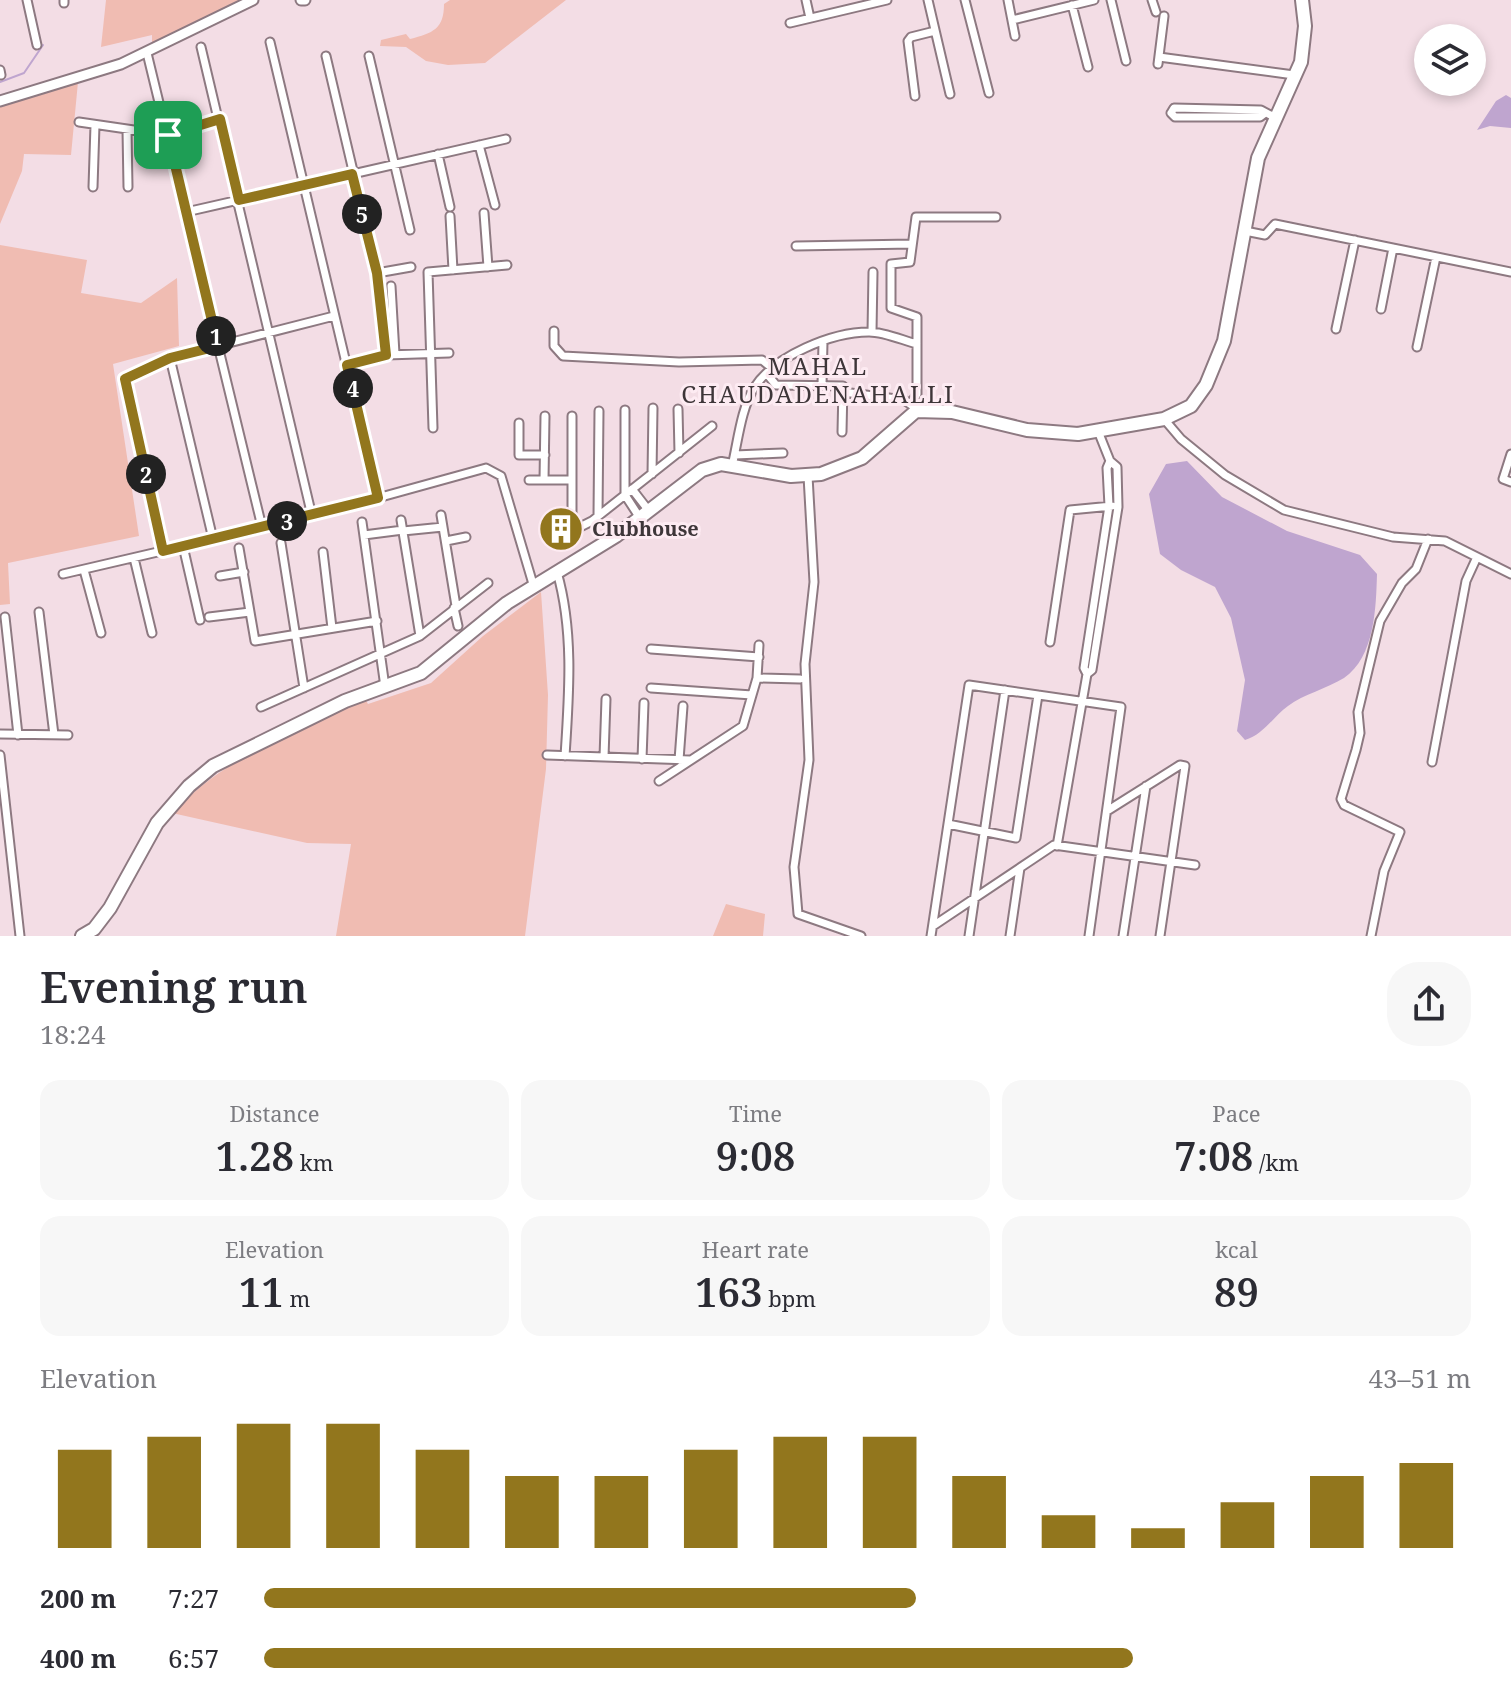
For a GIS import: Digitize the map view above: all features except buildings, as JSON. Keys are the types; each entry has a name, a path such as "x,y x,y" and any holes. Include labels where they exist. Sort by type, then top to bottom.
{"highway":[{"path":"82,936 94,929 110,908 157,823 201,776 260,741 345,701 421,673 533,584 645,515 702,470 734,460 808,476 862,458 914,407 1044,432 1098,431 1164,419 1191,406 1213,371 1230,314 1258,158 1269,115 1294,75 1305,42 1302,0"}],"street":[{"path":"27,0 37,45"},
{"path":"0,101 64,83 147,53 253,0"},
{"path":"806,0 810,18"},
{"path":"847,0 849,9"},
{"path":"790,23 886,0"},
{"path":"928,0 950,94"},
{"path":"965,0 989,93"},
{"path":"1008,0 1015,36"},
{"path":"1052,0 1054,10"},
{"path":"1012,20 1094,0"},
{"path":"1111,0 1126,61"},
{"path":"1152,0 1156,12"},
{"path":"1072,5 1088,67"},
{"path":"1164,16 1159,61 1294,75"},
{"path":"915,96 908,41 911,37 935,31"},
{"path":"270,42 378,498"},
{"path":"201,47 271,332 312,516"},
{"path":"147,53 262,527"},
{"path":"326,56 377,273 386,355"},
{"path":"369,56 410,230"},
{"path":"1174,108 1261,110 1269,115 1175,117 1171,113 1174,108"},
{"path":"79,122 168,135 220,119"},
{"path":"93,187 95,125"},
{"path":"127,130 128,187"},
{"path":"186,212 506,139"},
{"path":"479,145 495,205"},
{"path":"438,154 450,212 453,270"},
{"path":"484,213 488,267"},
{"path":"843,392 914,407 917,394 917,317 891,308 891,264 910,262 916,217 996,217"},
{"path":"1245,231 1265,235 1275,224 1511,272"},
{"path":"1336,329 1355,240"},
{"path":"796,246 912,244"},
{"path":"1381,309 1393,248"},
{"path":"1417,347 1436,257"},
{"path":"433,428 428,272 507,265"},
{"path":"377,273 411,267"},
{"path":"872,332 873,272"},
{"path":"391,286 395,354"},
{"path":"163,551 125,379 170,358 334,316"},
{"path":"554,331 554,346 563,356 679,362 762,360 776,385 843,386 842,432"},
{"path":"783,453 734,460 749,399 755,385 770,371 823,342 872,332 917,344"},
{"path":"822,385 823,342"},
{"path":"347,365 386,355 449,353"},
{"path":"170,358 213,539"},
{"path":"652,474 653,408"},
{"path":"678,409 679,453"},
{"path":"625,410 629,492 645,515"},
{"path":"598,516 599,411"},
{"path":"544,480 545,416"},
{"path":"572,416 570,532 598,516 712,426"},
{"path":"1164,419 1181,439 1225,475 1284,510 1393,537 1428,539 1461,546 1511,573"},
{"path":"519,423 519,455 545,455"},
{"path":"1057,846 1087,674 1084,668 1114,507 1107,468 1110,461 1098,431"},
{"path":"1511,454 1503,479 1511,482"},
{"path":"63,574 312,516 486,468 495,470 501,476 533,584"},
{"path":"808,476 814,582 805,664 809,760 794,867 795,904 798,914 861,936"},
{"path":"529,480 572,480"},
{"path":"1050,642 1070,510 1114,507"},
{"path":"441,515 458,626"},
{"path":"401,520 420,636"},
{"path":"362,522 385,687"},
{"path":"364,535 443,527"},
{"path":"446,541 466,537"},
{"path":"1371,936 1384,871 1400,832 1344,805 1342,791 1356,750 1358,712 1380,621 1402,583 1416,569 1428,539"},
{"path":"281,543 304,688"},
{"path":"183,546 200,620"},
{"path":"239,548 255,641 377,621"},
{"path":"323,552 332,628"},
{"path":"1432,762 1466,581 1477,557"},
{"path":"134,558 152,633"},
{"path":"84,570 101,633"},
{"path":"557,570 564,597 569,664 565,756"},
{"path":"220,576 244,572"},
{"path":"261,707 420,636 488,583"},
{"path":"39,612 54,735"},
{"path":"209,617 250,612"},
{"path":"5,617 18,735"},
{"path":"659,781 743,726 757,678 759,645"},
{"path":"651,649 759,657"},
{"path":"757,678 800,679"},
{"path":"931,936 969,685 1121,707 1089,936"},
{"path":"651,688 752,695"},
{"path":"969,936 1005,690"},
{"path":"948,824 984,834 1016,838 1038,695"},
{"path":"604,757 606,699"},
{"path":"642,759 644,703"},
{"path":"679,760 683,706"},
{"path":"0,734 68,735"},
{"path":"0,755 4,822 20,936"},
{"path":"547,755 692,761"},
{"path":"1107,811 1180,765 1185,766 1160,936"},
{"path":"1123,936 1146,786"},
{"path":"933,926 1057,846 1195,865"},
{"path":"1010,936 1020,868"}],"shaded area":[{"path":"106,0 242,0 152,43 152,35 101,47"},
{"path":"450,0 566,0 485,63 448,65 426,61 406,47 380,46 381,40 406,34 410,39 436,29 442,19 444,4"},
{"path":"78,82 71,155 24,154 22,171 0,224 0,105"},
{"path":"1506,95 1511,98 1511,128 1490,126 1477,130 1496,101"},
{"path":"0,245 87,260 81,293 141,303 177,278 179,346 113,364 139,536 8,563 10,604 0,605"},
{"path":"1187,461 1222,497 1287,531 1360,555 1377,574 1372,630 1362,658 1354,669 1337,682 1294,702 1257,734 1245,740 1237,731 1245,680 1231,618 1215,587 1181,570 1160,554 1149,494 1166,464"},
{"path":"541,592 548,695 546,769 525,936 336,936 351,844 307,843 172,813 215,776 287,734 365,699 368,704 431,683 483,636"},
{"path":"726,904 765,914 763,936 713,936"}],"waterway":[{"path":"0,82 24,73 43,45"}],"place":[{"name":"Clubhouse","path":"561,529"}],"district":[{"name":"MAHAL CHAUDADENAHALLI","path":"818,381"}],"route":[{"path":"220,119 239,200 352,174 377,273 386,355 347,365 378,498 163,551 125,379 170,358 218,346 168,135 220,119"}]}
